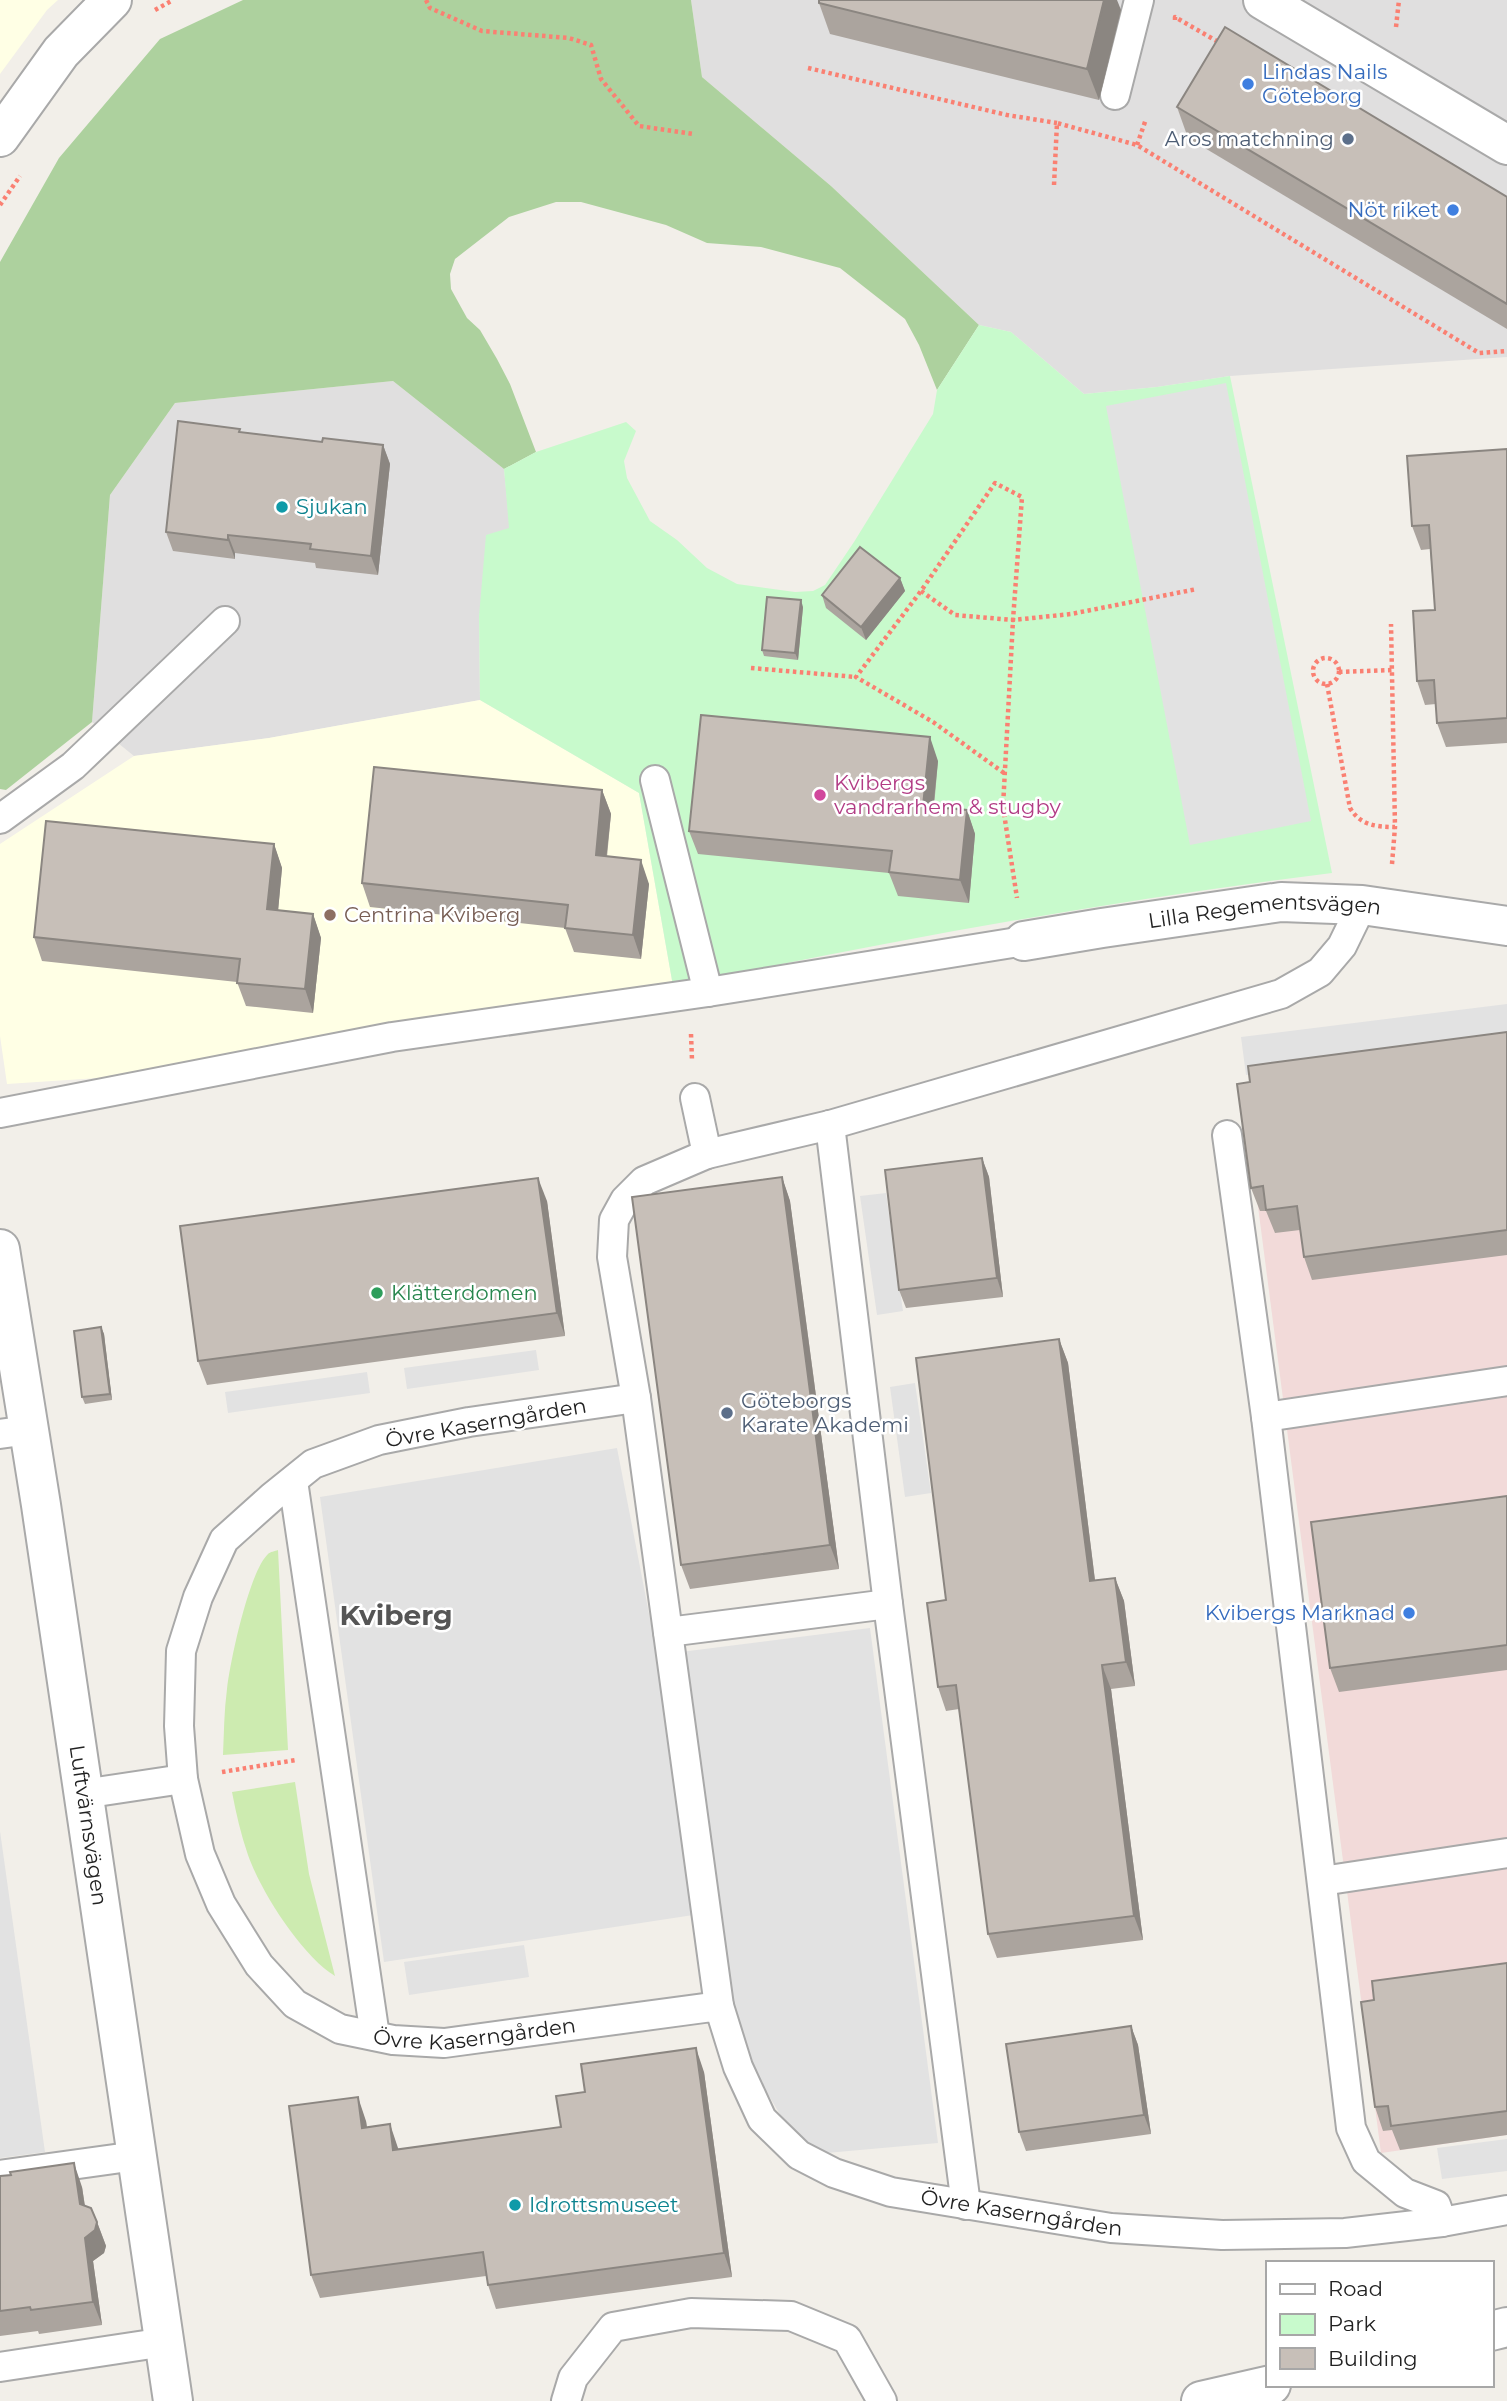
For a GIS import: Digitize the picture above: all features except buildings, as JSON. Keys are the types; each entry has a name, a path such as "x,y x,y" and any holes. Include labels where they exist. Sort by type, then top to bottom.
{"street":[{"path":"0,137 61,52 112,0"},
{"path":"1263,0 1507,145"},
{"name":"Lilla Regementsvägen","path":"1024,942 1281,902 1362,905 1507,926"},
{"name":"Luftvärnsvägen","path":"0,1249 15,1432 83,1794 173,2401"},
{"path":"1201,2401 1266,2386"}],"lane":[{"path":"1115,95 1139,0"},
{"path":"0,819 73,766 225,621"},
{"path":"655,780 698,993"},
{"path":"719,2006 636,1398 611,1257 614,1220 625,1200 644,1181 707,1154 830,1125 1280,994 1320,972 1342,946 1362,905"},
{"path":"0,1113 392,1037 1024,942"},
{"path":"695,1098 707,1154"},
{"path":"830,1125 888,1604 966,2205"},
{"path":"1227,1135 1266,1417 1351,2128 1366,2161 1405,2193 1436,2205 1442,2222"},
{"path":"1266,1417 1507,1381"},
{"name":"Övre Kaserngården","path":"636,1398 469,1422 379,1440 313,1464 224,1540 198,1597 181,1651 179,1726 183,1779 200,1854 221,1904 259,1965 295,2004 340,2029 394,2040 444,2043 719,2006 738,2067 762,2119 799,2155 834,2173 891,2192 966,2205 1111,2228 1222,2235 1345,2233 1442,2222 1507,2210"},
{"path":"293,1481 375,2036"},
{"path":"668,1632 888,1604"},
{"path":"83,1794 183,1779"},
{"path":"1322,1881 1507,1853"},
{"path":"0,2175 136,2156"},
{"path":"566,2401 573,2378 613,2327 691,2313 791,2316 847,2339 882,2401"},
{"path":"0,2367 165,2342"}],"path":[{"path":"426,0 429,8 482,31 569,38 591,45 601,79 639,126 694,134"},
{"path":"1395,40 1399,0"},
{"path":"1172,30 1175,17 1220,43 1225,33"},
{"path":"808,68 1007,115 1057,123 1137,145 1479,353 1507,351"},
{"path":"1137,145 1150,106"},
{"path":"1054,185 1057,123"},
{"path":"856,677 921,591 995,483 1022,497 1003,807 1024,942"},
{"path":"921,591 955,615 1013,620 1071,614 1197,589"},
{"path":"1327,684 1350,808 1366,823 1379,827 1395,827 1391,624"},
{"path":"1324,657 1336,662 1339,672 1336,679 1327,684 1317,681 1313,674 1317,661 1324,657"},
{"path":"751,668 856,677 933,722 1004,773"},
{"path":"1339,672 1392,670"},
{"path":"695,1098 698,993"},
{"path":"217,1773 294,1761"}],"shaded area":[{"path":"0,0 58,0 47,10 0,74"},
{"path":"691,0 1507,0 1507,357 1230,376 1084,394 1011,332 979,325 831,186 702,77"},
{"path":"393,381 504,469 510,528 479,616 480,700 269,738 134,756 92,722 110,495 175,403"},
{"path":"1226,383 1311,821 1190,845 1106,406"},
{"name":"Centrina Kviberg","path":"480,700 639,793 673,986 540,1001 377,1027 113,1077 7,1084 0,1036 0,844 134,756 269,738"},
{"path":"1507,1004 1507,1042 1246,1075 1241,1037"},
{"name":"Kvibergs Marknad","path":"1507,1053 1507,2135 1381,2153 1243,1091"},
{"path":"886,1193 903,1311 877,1315 860,1196"},
{"path":"536,1350 539,1370 407,1389 404,1368"},
{"path":"367,1372 370,1393 228,1413 225,1392"},
{"path":"915,1383 931,1493 905,1497 890,1387"},
{"path":"617,1448 657,1655 870,1628 938,2143 804,2155 746,2057 713,1912 384,1962 320,1497"},
{"path":"0,1831 45,2152 0,2158"},
{"path":"524,1945 529,1977 409,1995 404,1962"},
{"path":"1507,2139 1507,2171 1442,2179 1437,2148"}],"green space":[{"path":"243,0 691,0 702,77 831,186 979,325 937,390 905,319 840,268 761,247 707,243 666,225 581,202 556,202 509,217 455,259 450,274 451,289 467,318 480,330 497,359 510,384 536,452 504,469 393,381 175,403 110,495 92,722 6,790 0,789 0,262 59,158 160,39"},
{"name":"Kvibergs vandrarhem & stugby","path":"979,325 1011,332 1084,394 1230,376 1332,873 1001,923 673,986 639,793 480,700 479,616 486,535 509,528 504,469 536,452 626,422 636,431 624,461 627,478 650,521 677,540 707,568 737,584 795,592 813,591 825,585 854,542 933,414 937,390"},
{"path":"278,1550 288,1750 223,1755 227,1689 247,1598 261,1564 268,1554"},
{"path":"295,1782 309,1874 335,1976 322,1967 296,1939 262,1887 248,1855 232,1792"}],"place":[{"name":"Lindas Nails Göteborg","path":"1248,84"},
{"name":"Aros matchning","path":"1348,139"},
{"name":"Nöt riket","path":"1453,210"},
{"name":"Sjukan","path":"282,507"},
{"name":"Kvibergs vandrarhem & stugby","path":"820,795"},
{"name":"Centrina Kviberg","path":"330,915"},
{"name":"Klätterdomen","path":"377,1293"},
{"name":"Göteborgs Karate Akademi","path":"727,1413"},
{"name":"Kvibergs Marknad","path":"1409,1613"},
{"name":"Idrottsmuseet","path":"515,2205"}],"district":[{"name":"Kviberg","path":"396,1615"}]}
